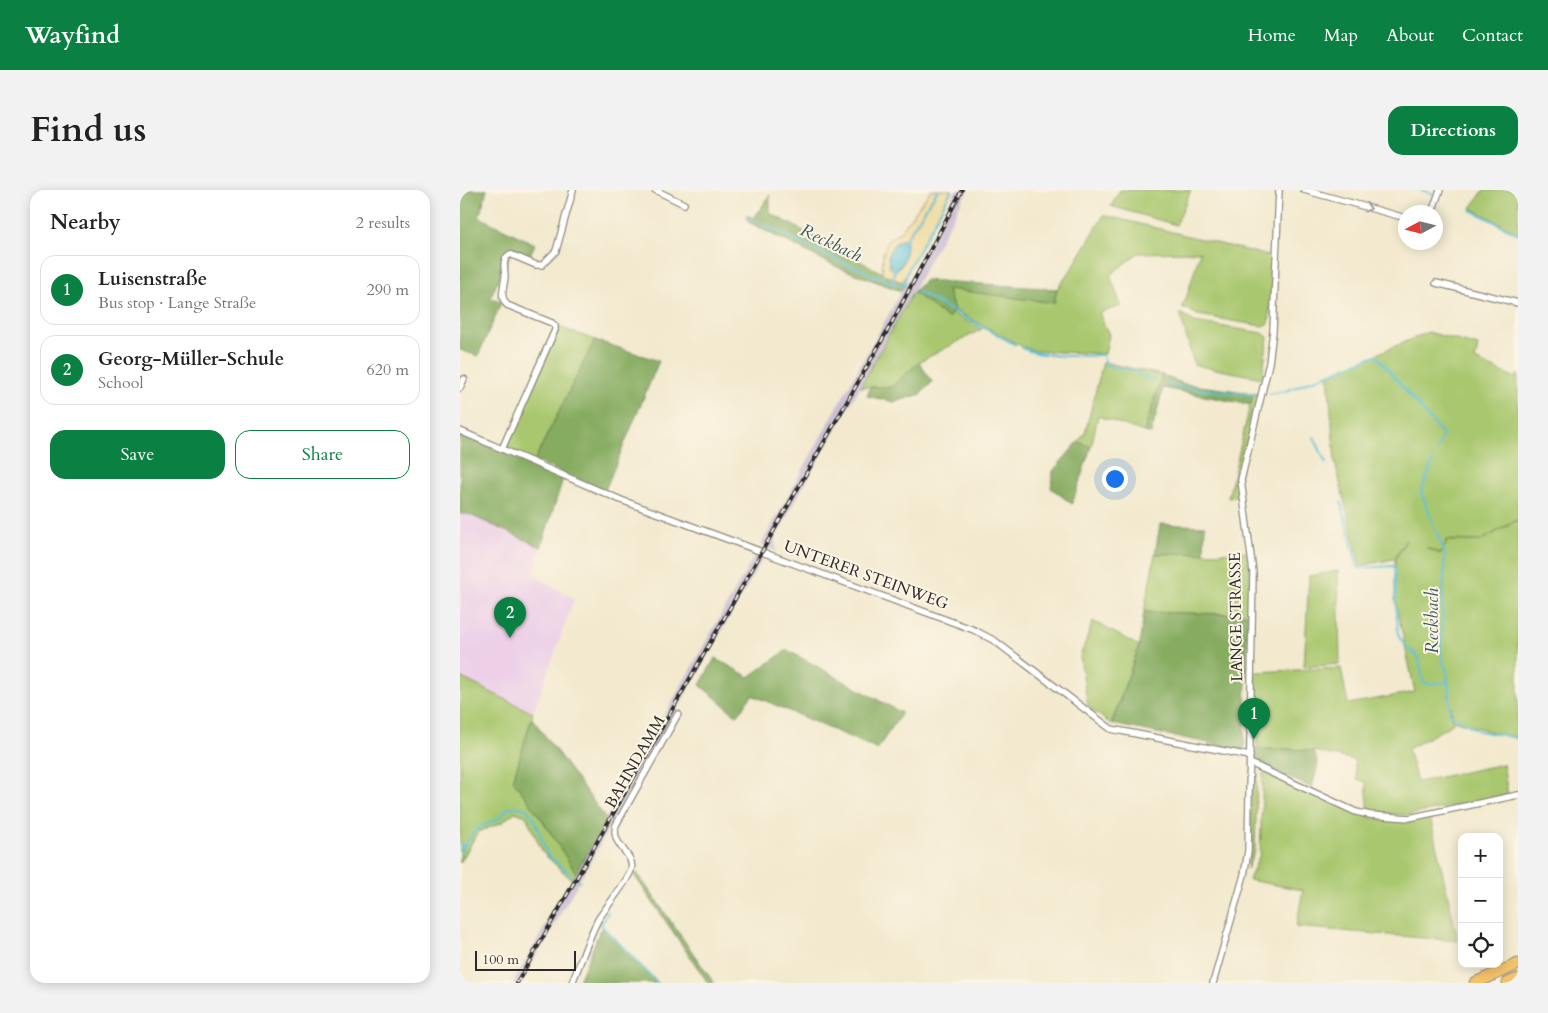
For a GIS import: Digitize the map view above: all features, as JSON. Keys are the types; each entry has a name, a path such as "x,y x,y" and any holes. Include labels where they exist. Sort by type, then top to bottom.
{"highway":[{"path":"1475,983 1518,964"},
{"path":"1508,983 1518,979"}],"street":[{"path":"502,449 555,330 555,326 552,323 507,305 504,302 502,292 505,278 503,262 506,256 510,254 536,265 542,265 546,261 556,250 573,190"},
{"path":"655,190 684,204"},
{"name":"LANGE STRASSE","path":"1213,983 1244,875 1248,851 1253,572 1241,480 1269,362 1279,190"},
{"path":"1304,190 1398,216"},
{"path":"1435,205 1440,190"},
{"path":"1436,283 1518,303"},
{"path":"460,388 464,379"},
{"name":"UNTERER STEINWEG","path":"460,431 621,500 974,630 995,641 1111,728 1250,756"},
{"name":"BAHNDAMM","path":"572,983 599,920 631,871 631,861 616,840 614,831 616,825 678,714"},
{"path":"1250,763 1356,812 1370,816 1409,818 1518,795"}],"shaded area":[{"path":"956,190 968,190 775,537 776,551 761,545 906,283 914,273"},
{"path":"460,514 468,514 541,547 533,574 574,599 533,713 460,677"},
{"path":"755,555 762,557 762,560 521,983 513,983"}],"green space":[{"path":"460,190 487,190 479,217 535,244 529,257 512,251 490,298 502,301 478,356 460,350"},
{"path":"1120,190 1191,190 1176,225 1111,206"},
{"path":"1484,190 1518,190 1518,233 1471,208"},
{"path":"770,195 770,213 892,278 906,283 901,291 837,267 748,222 746,215 754,218"},
{"path":"1104,215 1273,257 1269,324 1261,326 1198,315 1182,307 1200,252 1138,253 1110,275 1121,306 1099,313 1109,335 1105,354 1035,351 1023,347 954,310 947,288 1054,303 1057,289 1073,267"},
{"path":"925,280 1057,289 1054,303 947,289 954,310 948,318 913,292"},
{"path":"913,292 948,318 952,313 982,329 919,362 891,387 860,387"},
{"path":"1180,313 1194,322 1262,333 1268,337 1262,378 1194,365"},
{"path":"559,327 595,340 534,461 506,448"},
{"path":"1428,332 1478,346 1475,360 1516,378 1518,374 1518,519 1480,541 1518,520 1518,739 1453,720 1449,695 1453,724 1408,749 1417,782 1503,764 1508,795 1409,815 1369,813 1366,782 1357,779 1354,760 1314,751 1257,749 1255,672 1341,668 1348,704 1415,692 1395,600 1395,560 1406,540 1394,559 1360,566 1335,462 1328,375","holes":["1447,540 1480,541 1447,541 1441,554 1426,548 1441,553"]},
{"path":"595,340 659,361 605,490 534,461"},
{"path":"919,362 932,382 921,394 894,402 867,396 870,387 891,387"},
{"path":"1103,362 1162,375 1144,432 1098,416 1091,447 1078,442 1085,433"},
{"path":"1162,375 1184,384 1253,393 1251,405 1163,388 1151,434 1144,432"},
{"path":"1253,393 1259,394 1238,480 1239,497 1228,498"},
{"path":"460,433 563,479 541,547 468,514 460,514"},
{"path":"1078,442 1091,447 1072,504 1051,488 1053,471"},
{"path":"1160,524 1205,526 1204,553 1155,554"},
{"path":"1246,552 1250,571 1250,614 1144,612 1155,554"},
{"path":"1338,571 1340,664 1304,667 1309,576"},
{"path":"1144,612 1248,615 1244,750 1112,724 1139,646"},
{"path":"1093,621 1139,646 1111,724 1088,707 1080,657"},
{"path":"787,650 902,713 877,749 752,695 737,716 700,685 715,658 749,677"},
{"path":"460,677 533,713 513,780 543,821 576,873 572,880 543,853 526,816 515,812 501,823 478,832 460,863"},
{"path":"532,718 607,820 576,873 543,821 513,780"},
{"path":"1257,749 1314,751 1318,765 1312,788 1256,762"},
{"path":"1252,769 1254,769 1257,776 1255,851 1247,869 1250,852"},
{"path":"1263,772 1369,817 1392,821 1430,817 1458,941 1296,927 1303,890 1249,880 1260,854"},
{"path":"637,873 714,983 708,983 634,875"},
{"path":"602,926 657,983 578,983"}],"sand":[{"path":"931,190 937,190 905,239 895,243 891,248 889,267 894,271 892,278 882,273 883,254 888,240 900,232"},
{"path":"939,190 951,190 903,282 894,279 895,272 902,265 905,257 906,239"}],"water":[{"path":"906,239 904,257 901,265 895,272 889,262 889,252 895,244"}],"waterway":[{"path":"905,241 938,190"},
{"path":"903,286 909,268 952,190"},
{"path":"1421,190 1434,194"},
{"path":"1471,210 1518,234"},
{"name":"Reckbach","path":"747,217 845,264 863,270 872,276 883,278 887,282 906,286"},
{"path":"892,284 895,271"},
{"name":"Reckbach","path":"916,291 1016,345"},
{"name":"Reckbach","path":"1022,348 1037,353 1054,355 1103,355 1107,366 1135,371 1141,376 1154,380"},
{"name":"Reckbach","path":"1269,394 1286,391 1376,355 1443,435 1437,450"},
{"name":"Reckbach","path":"1165,384 1255,395"},
{"path":"1314,437 1326,463"},
{"name":"Reckbach","path":"1433,461 1421,492 1445,554 1441,650 1443,664 1446,666 1450,714 1479,731 1518,738"},
{"path":"1341,502 1358,568 1393,566 1395,568 1396,601"},
{"path":"1396,607 1398,634 1402,642 1419,658 1423,682 1427,684 1448,682"},
{"path":"460,845 465,845 473,833 480,827 498,819 508,808 521,807 526,809 534,818 547,854 572,876"},
{"path":"460,853 465,845"},
{"path":"608,912 601,925 658,983"}],"railway":[{"path":"517,983 890,326 962,190"}],"place":[{"name":"Georg-Müller-Schule","path":"510,638"},
{"name":"Luisenstraße","path":"1254,739"}]}
